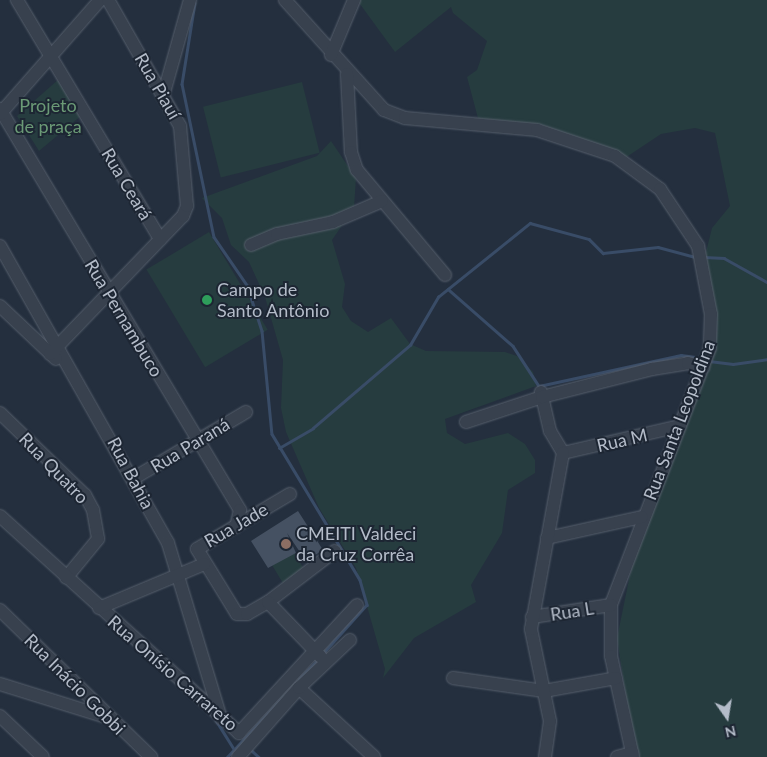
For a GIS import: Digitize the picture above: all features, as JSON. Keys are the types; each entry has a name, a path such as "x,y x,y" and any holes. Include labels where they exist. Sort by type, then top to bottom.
{"street":[{"name":"Rua Ceará","path":"17,0 160,239"},
{"path":"1,112 100,0"},
{"name":"Rua Piauí","path":"108,0 163,96 182,134 186,209 160,239"},
{"path":"163,96 190,0"},
{"name":"Rua Santa Leopoldina","path":"285,0 347,74 394,115 567,137 616,156 649,178 688,227 704,266 712,327 703,367 642,517 611,605 616,678 633,755"},
{"path":"331,55 354,0"},
{"path":"347,74 354,162 382,201 445,275"},
{"name":"Rua Pernambuco","path":"1,112 240,510 236,527"},
{"path":"251,245 277,234 334,222 382,201"},
{"path":"0,306 54,350 160,239"},
{"name":"Rua Bahia","path":"0,246 54,350 77,376 134,478 179,574 220,718"},
{"path":"466,422 541,394 652,369 688,363 703,367"},
{"path":"541,394 550,431 563,453 530,636 544,691 550,733 544,757"},
{"name":"Rua Paraná","path":"134,478 246,412"},
{"name":"Rua Quatro","path":"0,413 84,495 93,510 98,539 66,578"},
{"name":"Rua M","path":"563,453 680,426"},
{"name":"Rua Jade","path":"290,494 236,527 199,546 204,564 237,614 246,614 268,602 335,551"},
{"name":"Rua Onísio Carrareto","path":"0,516 220,718 243,732 320,656 357,605"},
{"path":"547,538 642,517"},
{"path":"99,608 204,564"},
{"path":"268,602 320,656"},
{"name":"Rua L","path":"532,617 611,605"},
{"name":"Rua Inácio Gobbi","path":"0,610 106,716 151,757"},
{"path":"248,751 299,688 320,656 350,640"},
{"path":"453,678 544,691 616,678"},
{"path":"0,684 106,716"},
{"path":"299,688 374,757"},
{"path":"0,716 43,757"},
{"path":"616,757 633,755"}],"green space":[{"path":"357,0 767,0 767,757 635,757 617,638 633,560 698,375 711,304 705,256 712,228 730,206 715,133 695,128 661,134 625,158 479,122 467,77 477,70 487,41 453,13 451,7 395,52"},
{"name":"Projeto de praça","path":"59,79 82,115 39,151 17,116"},
{"path":"302,82 320,153 221,178 203,107"},
{"path":"331,141 356,178 354,208 332,240 345,284 342,307 351,321 368,332 391,318 410,344 426,351 505,352 517,356 533,372 536,386 445,419 447,433 465,444 508,433 525,444 535,460 535,473 508,490 502,533 471,585 476,602 414,638 383,678 385,669 356,568 319,508 286,432 281,408 283,360 265,297 249,262 231,245 222,218 202,198 317,156"},
{"name":"Campo de Santo Antônio","path":"209,232 268,330 205,367 146,270"},
{"path":"289,554 295,554 304,569 284,585 272,565"}],"building":[{"path":"298,511 323,550 306,561 287,533 296,553 268,568 251,541"}],"waterway":[{"path":"195,3 182,84 214,237 247,285 262,331 272,434 360,580 367,605 323,654"},
{"path":"279,448 313,428 410,345 438,297 530,223 589,239 603,253 658,247 696,257"},
{"path":"704,257 724,258 767,282"},
{"path":"448,289 513,346 539,386 681,355 702,358"},
{"path":"709,361 733,364 767,359"},
{"path":"299,679 318,659"},
{"path":"227,757 284,696"},
{"path":"214,717 234,749"},
{"path":"250,749 259,757"}],"place":[{"name":"Campo de Santo Antônio","path":"207,300"},
{"name":"CMEITI Valdeci da Cruz Corrêa","path":"286,544"}]}
